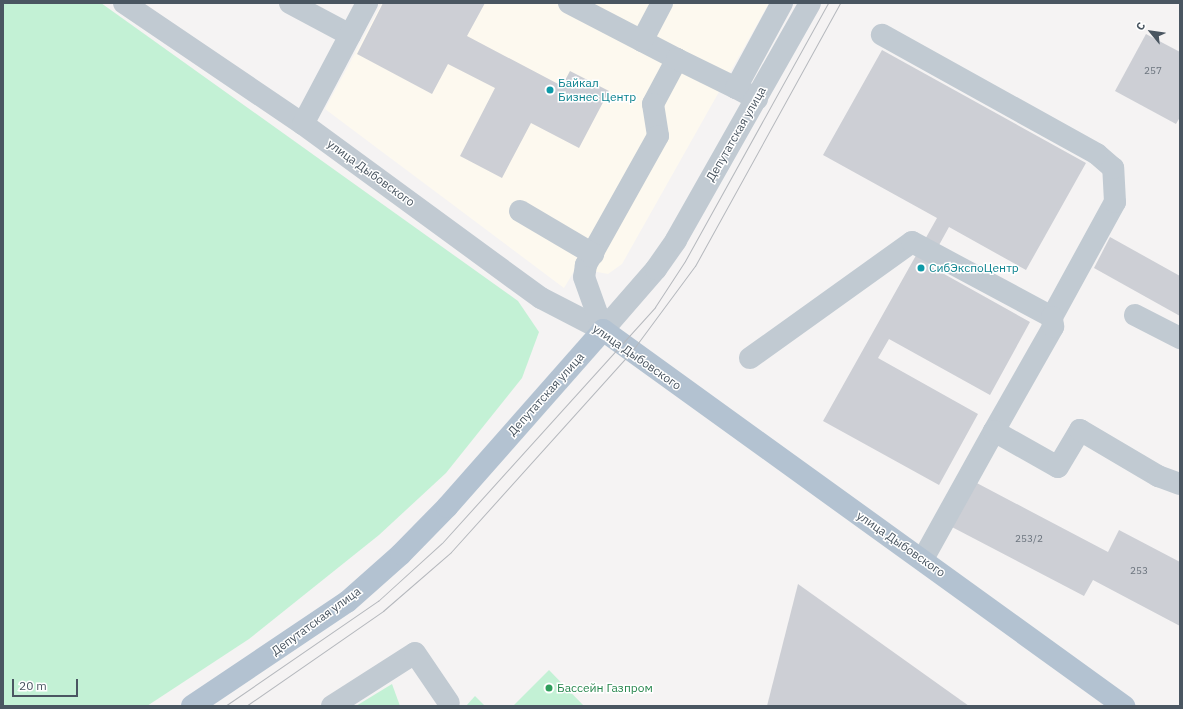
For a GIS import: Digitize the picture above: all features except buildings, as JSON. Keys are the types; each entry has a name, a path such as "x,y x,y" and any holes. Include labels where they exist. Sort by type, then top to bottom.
{"main road":[{"name":"улица Дыбовского","path":"603,330 923,559 1124,706"},
{"name":"Депутатская улица","path":"192,706 347,602 401,554 447,507 603,330"}],"street":[{"name":"улица Дыбовского","path":"124,3 303,124 541,298 603,330"},
{"path":"290,3 350,35"},
{"path":"303,124 368,3"},
{"path":"568,3 757,99"},
{"path":"642,41 662,3"},
{"path":"736,88 782,3"},
{"name":"Депутатская улица","path":"603,330 656,269 676,240 810,3"},
{"path":"882,35 1098,154 1113,168 1116,202 1052,317 1053,327 923,559"},
{"path":"603,330 584,277 593,254 658,136 652,104 677,59"},
{"path":"520,211 593,254"},
{"path":"750,358 912,242 1052,317"},
{"path":"1135,315 1180,338"},
{"path":"994,431 1058,467 1080,430 1158,476 1180,484"},
{"path":"332,706 415,654 449,703"}],"shaded area":[{"path":"382,3 769,3 622,264 608,274 576,268 564,288 325,109"}],"green space":[{"path":"3,3 101,3 518,301 539,332 522,378 446,473 379,535 249,639 147,706 3,706"},
{"name":"Бассейн Газпром","path":"549,670 584,706 513,706"},
{"path":"392,684 400,706 356,706"},
{"path":"475,696 485,706 466,706"}],"tram line":[{"path":"225,706 378,601 442,543 655,307 685,261 828,3"},
{"path":"246,706 383,611 451,552 632,351 695,266 840,3"}],"place":[{"name":"Байкал Бизнес Центр","path":"550,90"},
{"name":"СибЭкспоЦентр","path":"921,268"},
{"name":"Бассейн Газпром","path":"549,688"}]}
